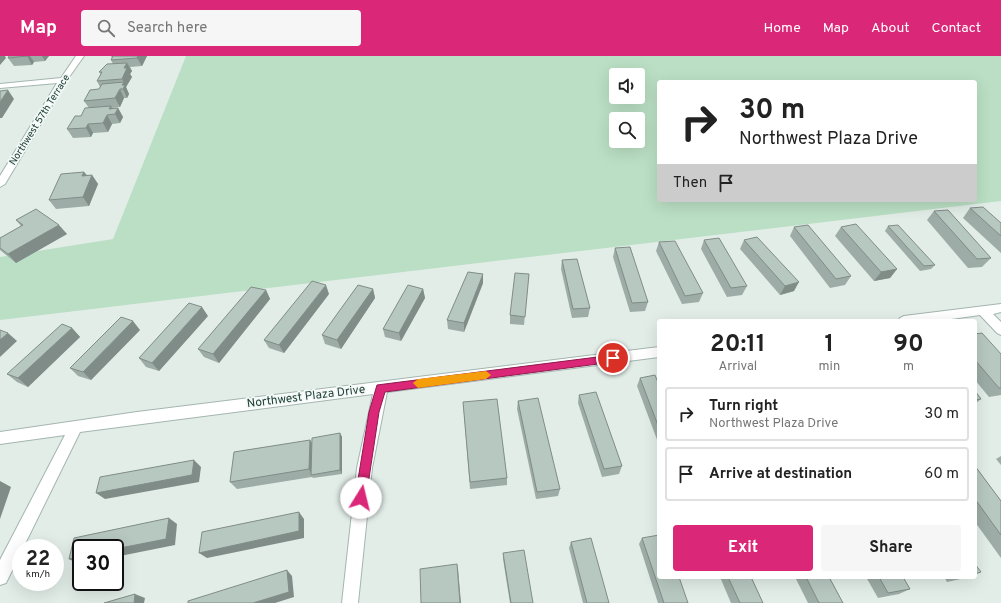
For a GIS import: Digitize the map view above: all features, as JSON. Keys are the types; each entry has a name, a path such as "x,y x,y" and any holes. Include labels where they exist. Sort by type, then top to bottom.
{"street":[{"name":"Northwest 57th Terrace","path":"0,184 63,80 80,56"},
{"path":"0,86 63,80"},
{"path":"920,319 1001,308"},
{"path":"982,311 1001,330"},
{"name":"Northwest Plaza Drive","path":"0,438 657,352"},
{"path":"350,603 356,527 374,412 381,388"},
{"path":"0,577 76,427"}],"green space":[{"path":"186,56 1001,56 1001,201 0,320 0,257 113,239"}],"building":[{"path":"9,56 27,56 8,58"},
{"path":"113,56 138,56 137,58 111,60"},
{"path":"127,63 124,68 127,68 122,79 97,81 102,72 99,72 107,64"},
{"path":"124,82 122,85 125,85 123,89 120,89 115,98 84,101 90,90 99,89 102,84"},
{"path":"8,90 0,102 0,91"},
{"path":"111,106 109,109 118,108 115,114 107,115 103,123 88,124 86,128 67,129 75,116 81,116 85,108"},
{"path":"84,172 82,176 92,175 83,197 49,200 61,174"},
{"path":"983,207 1001,223 1001,236 970,208"},
{"path":"36,209 59,225 8,254 0,248 0,238 23,225 16,220"},
{"path":"948,210 991,258 977,259 934,211"},
{"path":"856,224 897,269 881,272 841,227"},
{"path":"808,225 851,276 836,279 794,227"},
{"path":"898,225 935,265 924,266 888,226"},
{"path":"757,237 799,282 785,286 744,240"},
{"path":"719,238 747,286 731,288 704,240"},
{"path":"675,241 703,293 685,296 659,242"},
{"path":"630,247 648,302 632,303 615,248"},
{"path":"577,259 590,308 573,309 562,260"},
{"path":"468,272 483,274 464,323 447,320"},
{"path":"515,273 529,274 525,317 510,315"},
{"path":"312,281 326,285 279,345 264,340"},
{"path":"358,285 373,289 337,340 322,335"},
{"path":"408,285 423,289 399,333 383,329"},
{"path":"251,287 266,290 213,354 198,349"},
{"path":"189,303 202,307 152,363 139,358"},
{"path":"121,317 133,321 83,372 70,368"},
{"path":"62,324 72,328 18,378 7,374"},
{"path":"0,330 8,333 0,340"},
{"path":"982,333 1001,354 1001,388 999,388 977,362 977,334"},
{"path":"655,375 657,380 657,423 640,378"},
{"path":"596,392 622,466 604,469 579,395"},
{"path":"977,394 981,399 977,400"},
{"path":"538,398 560,489 537,492 518,401"},
{"path":"497,399 507,478 470,482 463,402"},
{"path":"340,433 340,470 311,475 312,438"},
{"path":"310,440 309,469 230,482 234,452"},
{"path":"194,460 192,475 96,493 100,477"},
{"path":"977,469 1001,501 1001,535 977,502"},
{"path":"299,512 299,531 199,553 202,532"},
{"path":"169,518 166,539 124,547 124,539 74,538"},
{"path":"657,535 657,579 680,579 688,603 664,603 642,538"},
{"path":"591,538 609,603 587,603 571,542"},
{"path":"72,546 72,558 69,559"},
{"path":"524,550 533,603 511,603 503,553"},
{"path":"457,564 460,603 421,603 420,569"},
{"path":"977,567 981,572 977,573"},
{"path":"287,570 289,592 253,603 188,603 188,601"},
{"path":"729,579 752,579 763,603 740,603"},
{"path":"807,579 830,579 843,603 819,603"},
{"path":"880,579 904,579 910,589 888,593"},
{"path":"135,594 134,603 104,603"}],"slow traffic":[{"path":"418,383 486,375"}],"route":[{"path":"361,498 374,412 381,388 613,358"}]}
